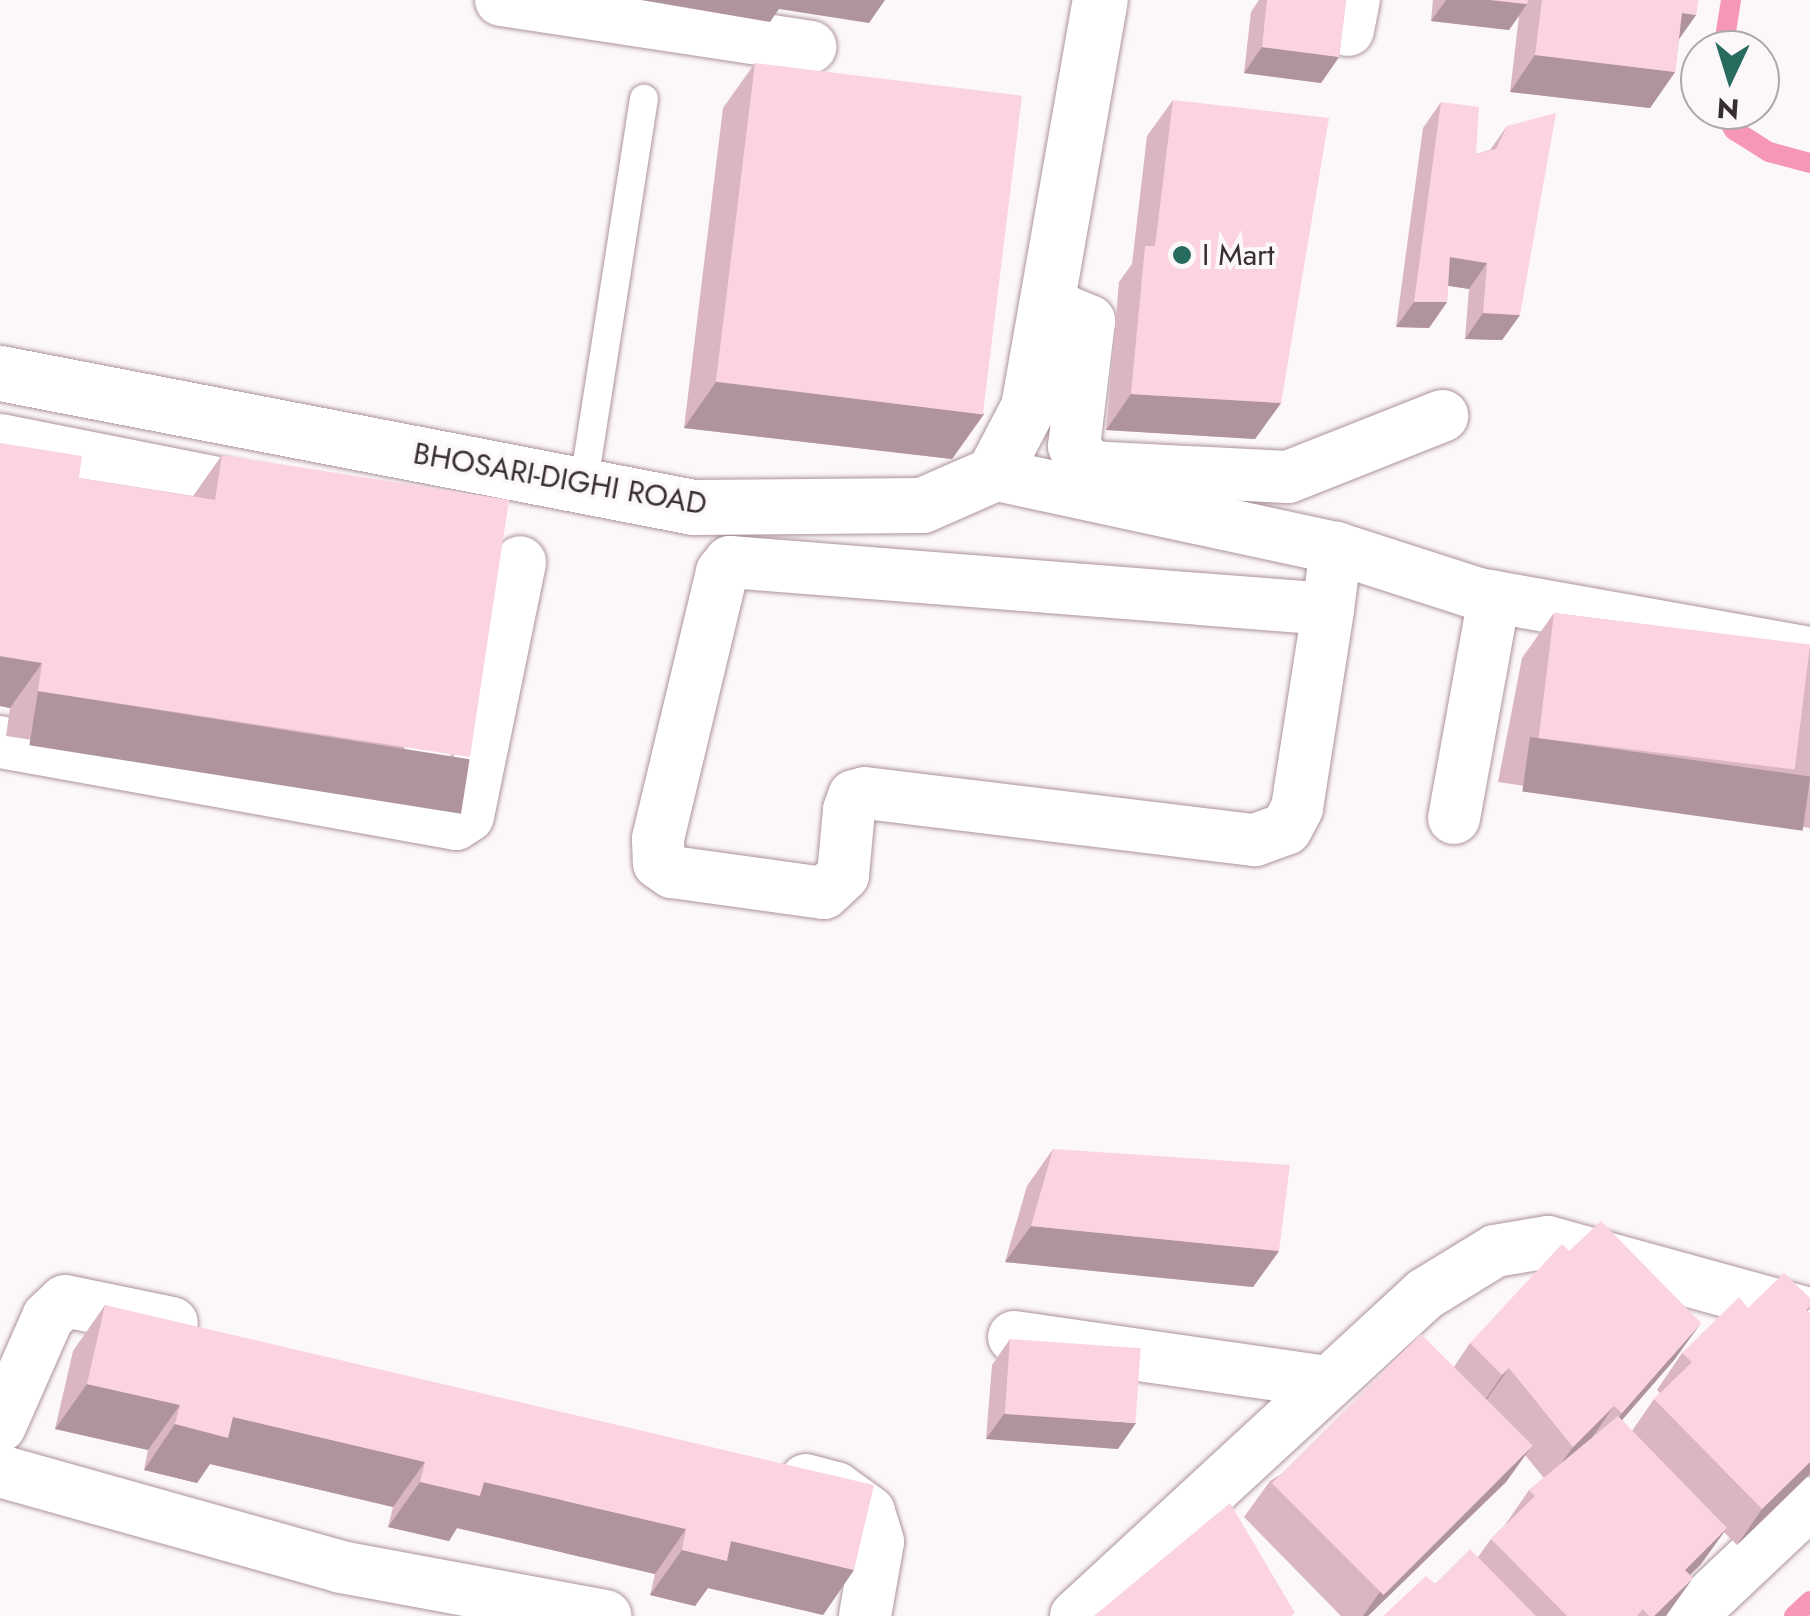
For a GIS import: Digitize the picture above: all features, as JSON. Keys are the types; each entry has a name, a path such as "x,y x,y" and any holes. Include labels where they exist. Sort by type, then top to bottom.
{"street":[{"path":"1100,0 1028,407 993,474 1336,548 1494,598 1810,653"},
{"path":"529,3 810,47"},
{"path":"1046,303 1088,321 1074,446 1089,467 1288,478 1442,416"},
{"name":"BHOSARI-DIGHI ROAD","path":"0,372 583,488 693,506 922,505 993,474"},
{"path":"0,440 331,506"},
{"path":"1328,608 730,562 722,572 658,839 659,863 672,872 824,893 844,875 849,810 854,796 865,792 1256,840 1286,828 1297,808 1328,608 1336,548"},
{"path":"0,742 456,824 468,816 520,562"},
{"path":"1454,818 1494,598"},
{"path":"1076,1616 1425,1294 1495,1251 1548,1242 1810,1314"},
{"path":"0,1426 48,1317 65,1301 224,1336"},
{"path":"1014,1337 1328,1382"},
{"path":"761,1468 836,1488 870,1512 878,1542 865,1616"},
{"path":"0,1471 341,1567 606,1616"},
{"path":"1690,1616 1810,1504"}],"lane":[{"path":"583,488 644,98"}],"building":[{"path":"1267,0 1346,0 1339,57 1262,47"},
{"path":"1491,0 1528,0 1527,4"},
{"path":"1542,0 1698,0 1696,15 1682,13 1675,72 1535,55"},
{"path":"755,63 1022,96 983,414 716,382"},
{"path":"1173,100 1329,118 1281,403 1131,394 1145,246 1155,246"},
{"path":"1441,102 1479,107 1476,154 1496,149 1507,126 1556,113 1520,315 1483,313 1487,263 1450,257 1447,302 1414,302"},
{"path":"0,443 82,456 79,478 215,500 222,455 509,500 470,757 38,691 42,663 0,656"},
{"path":"1554,613 1810,644 1795,770 1539,738"},
{"path":"1053,1149 1290,1165 1279,1251 1031,1226"},
{"path":"1601,1221 1701,1323 1622,1413 1614,1406 1573,1447 1509,1368 1502,1375 1470,1343 1562,1244 1569,1251"},
{"path":"1784,1273 1810,1298 1806,1310 1810,1313 1810,1462 1762,1509 1654,1399 1692,1362 1682,1353 1739,1297 1748,1308"},
{"path":"105,1305 874,1485 854,1570 731,1541 727,1561 682,1550 686,1529 484,1482 480,1496 420,1482 425,1462 233,1417 228,1438 175,1424 180,1405 87,1384"},
{"path":"1421,1334 1533,1446 1384,1595 1272,1483"},
{"path":"1010,1339 1141,1348 1135,1423 1005,1414"},
{"path":"1618,1416 1727,1528 1685,1570 1693,1578 1654,1616 1643,1609 1637,1616 1567,1616 1491,1539 1535,1496 1529,1490"},
{"path":"1230,1503 1295,1613 1094,1616"},
{"path":"1470,1549 1536,1616 1383,1616 1426,1576 1435,1584"}],"waterway":[{"path":"1726,30 1731,0"},
{"path":"1734,130 1769,152 1810,163"},
{"path":"1794,1616 1810,1601"}],"place":[{"name":"I Mart","path":"1182,255"}]}
